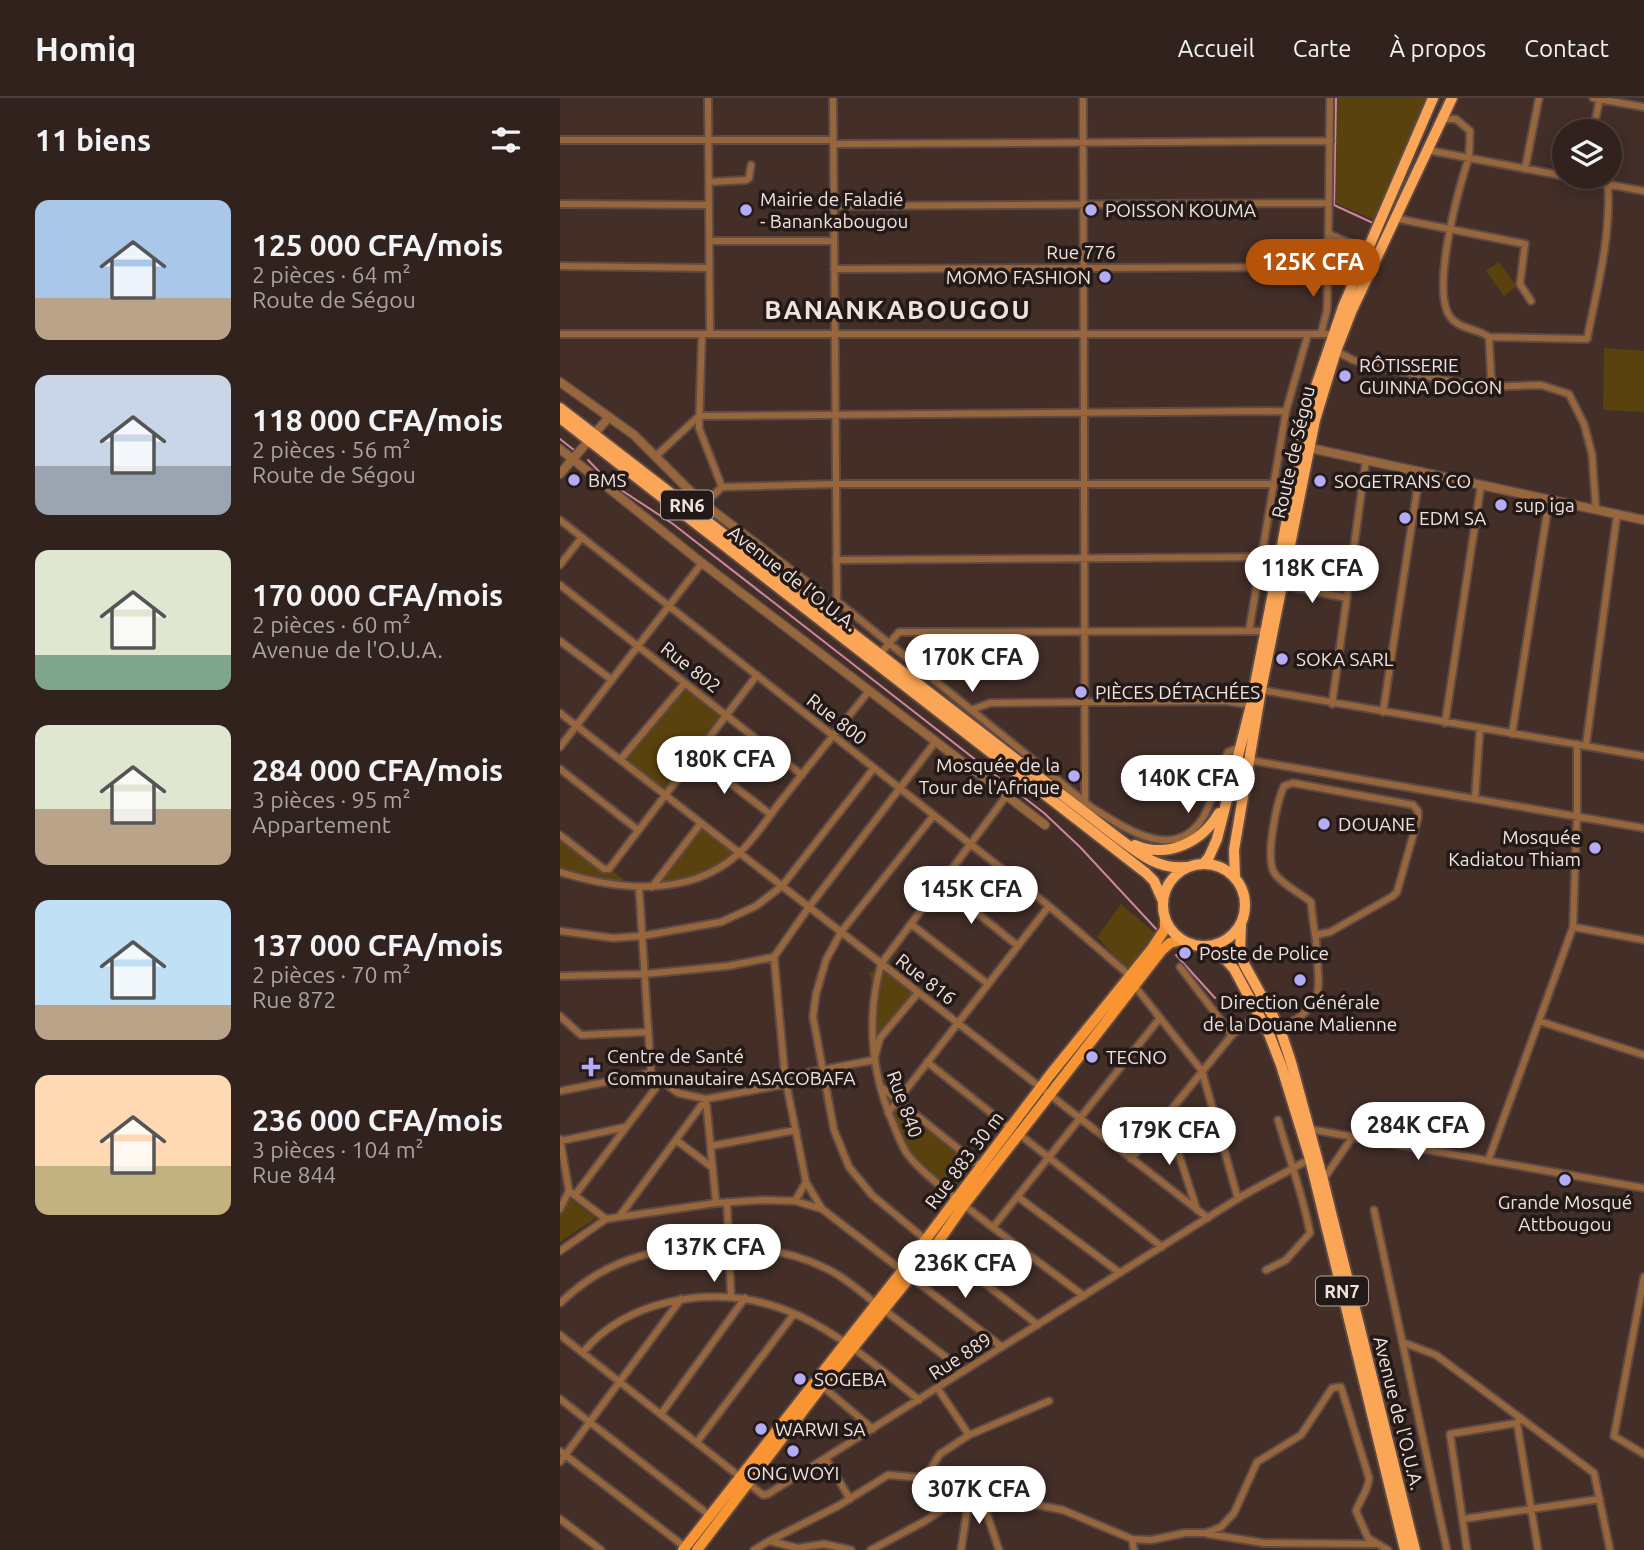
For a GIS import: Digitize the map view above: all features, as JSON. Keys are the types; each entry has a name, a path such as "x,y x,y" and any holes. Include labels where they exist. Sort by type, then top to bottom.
{"highway":[{"name":"Route de Ségou","path":"1235,877 1234,850 1261,690 1283,585 1305,418 1327,334 1433,98"},
{"name":"Route de Ségou","path":"1203,863 1209,857 1217,839 1251,705 1303,447 1336,351 1394,218 1452,98"},
{"name":"Avenue de l'O.U.A.","path":"560,408 590,437 1146,873 1154,881 1162,899"},
{"name":"Avenue de l'O.U.A.","path":"560,418 590,437 1084,804 1117,837 1139,853 1162,866 1186,867"},
{"path":"1117,837 1154,850 1171,849 1196,840 1213,824 1229,791"},
{"path":"1203,863 1215,865 1235,877 1244,895 1244,915 1241,925 1225,941 1204,947 1181,940 1165,921 1162,899 1168,884 1186,867 1203,863"},
{"name":"Avenue de l'O.U.A.","path":"1241,925 1240,952 1244,964 1274,1032 1310,1129 1415,1550"},
{"name":"Avenue de l'O.U.A.","path":"1204,947 1225,959 1234,969 1258,1014 1274,1032 1281,1065 1310,1159 1405,1550"}],"main road":[{"path":"1132,980 1165,929 1165,921"},
{"path":"1132,980 1161,950 1170,943 1181,940"},
{"name":"Rue 883 30 m","path":"688,1549 709,1515 744,1479 850,1345 961,1202 981,1167 1014,1131 1132,980"},
{"path":"961,1202 1014,1131"},
{"path":"688,1549 822,1386 850,1345"}],"street":[{"path":"708,98 709,268 699,428 722,488"},
{"path":"814,603 837,601 833,98"},
{"path":"1083,98 1084,804"},
{"path":"560,334 1327,334 1330,98"},
{"path":"1525,169 1539,98"},
{"path":"1594,119 1597,98 1644,107"},
{"path":"1442,119 1456,119 1470,131 1469,158 1453,209 1443,306 1452,320 1489,337 1587,339 1603,256 1608,189"},
{"path":"560,140 1083,143 1329,141"},
{"path":"1427,150 1552,174"},
{"path":"709,182 747,180 751,165"},
{"path":"1622,188 1644,191"},
{"path":"834,206 1329,203"},
{"path":"560,204 709,205"},
{"path":"1394,218 1525,244 1520,284 1531,301"},
{"path":"1329,234 1366,250"},
{"path":"709,241 834,241"},
{"path":"560,266 709,268"},
{"name":"Rue 776","path":"834,269 1328,267"},
{"path":"1249,631 1286,411 1308,334"},
{"path":"1489,337 1491,377 1496,387"},
{"path":"1336,351 1376,367 1496,387 1541,386 1569,394 1584,424 1592,454 1596,510"},
{"name":"Avenue de l'O.U.A.","path":"560,382 634,435 704,504 818,591 831,616"},
{"path":"656,456 699,416 1286,411"},
{"path":"560,474 609,417"},
{"path":"1303,447 1644,520"},
{"path":"560,449 702,564 1045,825"},
{"path":"1332,704 1366,460"},
{"path":"1383,712 1420,471"},
{"path":"704,504 722,488 836,484 1273,484"},
{"path":"1445,723 1481,485"},
{"path":"1512,734 1549,500"},
{"path":"1586,745 1617,515"},
{"name":"Rue 800","path":"560,520 1049,906 1132,980"},
{"path":"560,565 582,537"},
{"path":"836,560 1280,557"},
{"path":"560,747 702,564"},
{"name":"Rue 802","path":"560,585 802,775"},
{"path":"1283,585 1347,598"},
{"name":"Avenue de l'O.U.A.","path":"837,601 1084,804 1135,834 1154,840 1176,839 1197,825 1203,817 1228,752 1240,747"},
{"path":"880,654 899,632 1265,631"},
{"path":"560,641 611,680"},
{"path":"560,835 607,870 757,675"},
{"path":"620,760 685,683"},
{"path":"1261,690 1644,756"},
{"path":"560,872 602,883 639,887 676,884 711,873 740,853 869,691"},
{"path":"971,710 990,703 1226,701 1251,705"},
{"name":"Rue 816","path":"560,713 1208,1218"},
{"path":"1475,798 1480,728"},
{"path":"822,1209 806,1182 786,1081 775,957 809,907 936,741"},
{"path":"1488,1161 1573,927 1577,744"},
{"path":"695,756 770,814"},
{"path":"1249,760 1644,828"},
{"path":"560,931 613,938 642,936 721,922 756,906 782,886 874,768"},
{"path":"560,769 638,830"},
{"path":"1274,1032 1311,1010 1318,987 1311,902 1275,874 1271,864 1270,852 1284,786 1293,783 1413,805 1418,811 1418,818 1397,892 1338,927 1315,935"},
{"path":"881,964 1007,795"},
{"path":"934,815 841,932 825,960 813,1017 834,1130 849,1167 872,1195 1038,1325"},
{"path":"652,887 701,823"},
{"path":"941,884 1018,946"},
{"path":"639,887 651,1073 678,1093 706,1099 874,1060 880,1038 918,993"},
{"path":"888,1113 1049,906"},
{"path":"911,924 988,984"},
{"path":"1573,927 1644,940"},
{"path":"560,984 562,976 645,974 728,966 775,957"},
{"name":"Rue 840","path":"881,964 875,985 871,1031 874,1060 888,1113 907,1154 961,1202 1084,1296"},
{"path":"1180,967 1232,1035"},
{"path":"1132,980 1202,1072 1238,1199"},
{"path":"1131,1159 1232,1035 1258,1014"},
{"path":"560,1016 581,1035 648,1032"},
{"path":"993,1227 1160,1018"},
{"path":"1539,1021 1644,1055"},
{"path":"927,1062 1162,1247"},
{"path":"560,1091 651,1073"},
{"path":"560,1209 661,1081"},
{"path":"879,1085 981,1167"},
{"path":"619,1217 706,1099"},
{"path":"706,1099 716,1203"},
{"path":"1166,1115 1197,1210"},
{"path":"1266,1270 1286,1259 1310,1233 1305,1206 1279,1120"},
{"path":"606,1219 572,1193 560,1140 626,1127"},
{"path":"1310,1129 1644,1188"},
{"path":"711,1146 796,1130"},
{"path":"1323,1180 1353,1136"},
{"path":"677,1140 713,1168"},
{"name":"Rue 889","path":"744,1479 763,1495 772,1492 1238,1199 1310,1159"},
{"path":"795,1201 806,1182"},
{"path":"1018,1197 1120,1273"},
{"path":"560,1251 606,1219 716,1203 795,1201 822,1209 1002,1347"},
{"path":"727,1202 731,1296"},
{"path":"1374,1210 1447,1550"},
{"path":"560,1303 576,1289 618,1264 670,1250 729,1247 777,1252 823,1267 848,1281 964,1371"},
{"path":"1644,1277 1614,1436 1644,1454"},
{"path":"583,1352 596,1337 616,1322 647,1307 681,1300 731,1296 765,1303 817,1324 850,1345 919,1400"},
{"path":"661,1414 745,1298"},
{"path":"560,1461 563,1453 681,1300"},
{"path":"697,1442 794,1314"},
{"path":"560,1335 744,1479"},
{"path":"1402,1342 1436,1354 1519,1421 1594,1473 1610,1550"},
{"path":"822,1386 873,1429"},
{"path":"1206,1534 1221,1527 1234,1513 1257,1462 1275,1454 1301,1435 1332,1388 1340,1387 1369,1478 1368,1489 1356,1511 1364,1533 1374,1544"},
{"path":"938,1389 969,1435"},
{"path":"560,1399 709,1515"},
{"path":"925,1478 940,1454 969,1435 1049,1401"},
{"path":"1519,1421 1538,1550"},
{"path":"1467,1550 1450,1434 1519,1421"},
{"path":"563,1453 688,1549"},
{"path":"826,1459 850,1499"},
{"path":"754,1550 850,1499 888,1475 925,1478 959,1501"},
{"path":"871,1550 952,1503 981,1496 1063,1510 1132,1539 1151,1540 1185,1534 1206,1534 1264,1543 1374,1544 1388,1550"},
{"path":"981,1496 999,1550"},
{"path":"961,1550 969,1498"},
{"path":"1463,1519 1600,1499"},
{"path":"560,1531 563,1521 601,1550"},
{"path":"1132,1539 1135,1550"},
{"path":"769,1541 798,1548 824,1544 851,1550"}],"shaded area":[{"path":"1334,98 1428,98 1376,221 1335,203"},
{"path":"1499,262 1517,286 1504,296 1486,271"},
{"path":"1604,348 1644,351 1644,412 1603,410"},
{"path":"685,686 722,716 665,790 623,760"},
{"path":"703,824 739,851 710,872 646,886"},
{"path":"560,831 624,880 609,882 560,869"},
{"path":"1121,904 1158,936 1128,971 1097,937"},
{"path":"887,969 916,995 880,1038 876,1023 878,1003 869,972"},
{"path":"899,1105 971,1163 952,1191 911,1154 890,1113"},
{"path":"566,1196 596,1218 560,1242 560,1209"}],"waterway":[{"path":"1336,98 1334,205 1373,223"},
{"path":"560,439 574,450"},
{"path":"588,460 609,482 673,524 1044,813 1080,847 1158,931"},
{"path":"1176,955 1215,998"}],"place":[{"name":"Mairie de Faladié - Banankabougou","path":"746,210"},
{"name":"POISSON KOUMA","path":"1091,210"},
{"name":"MOMO FASHION","path":"1105,277"},
{"name":"RÔTISSERIE GUINNA DOGON","path":"1345,376"},
{"name":"BMS","path":"574,480"},
{"name":"SOGETRANS CO","path":"1320,481"},
{"name":"sup iga","path":"1501,505"},
{"name":"EDM SA","path":"1405,518"},
{"name":"SOKA SARL","path":"1282,659"},
{"name":"PIÈCES DÉTACHÉES","path":"1081,692"},
{"name":"Mosquée de la Tour de l'Afrique","path":"1074,776"},
{"name":"DOUANE","path":"1324,824"},
{"name":"Mosquée Kadiatou Thiam","path":"1595,848"},
{"name":"Poste de Police","path":"1185,953"},
{"name":"Direction Générale de la Douane Malienne","path":"1300,980"},
{"name":"TECNO","path":"1092,1057"},
{"name":"Centre de Santé Communautaire ASACOBAFA","path":"591,1067"},
{"name":"Grande Mosqué Attbougou","path":"1565,1180"},
{"name":"SOGEBA","path":"800,1379"},
{"name":"WARWI SA","path":"761,1429"},
{"name":"ONG WOYI","path":"793,1451"}],"district":[{"name":"BANANKABOUGOU","path":"898,309"}]}
